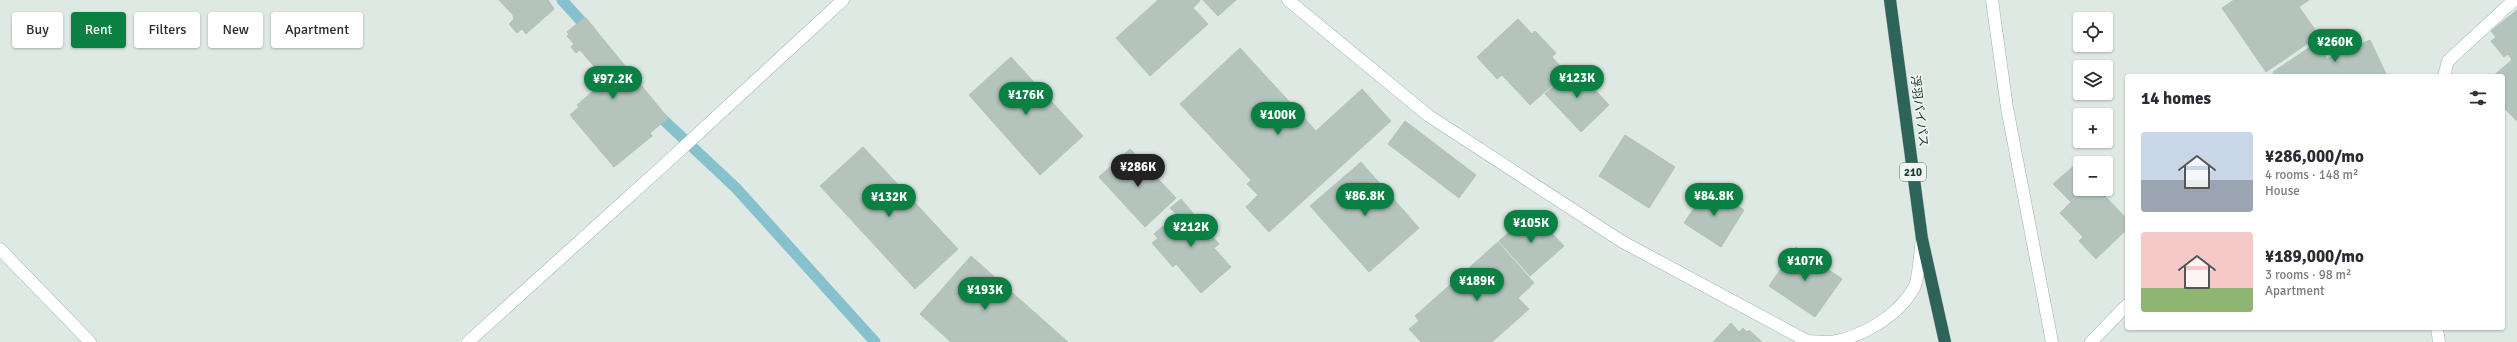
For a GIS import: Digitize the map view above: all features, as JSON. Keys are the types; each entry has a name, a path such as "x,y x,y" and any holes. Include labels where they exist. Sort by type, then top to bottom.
{"highway":[{"name":"浮羽バイパス","path":"1890,0 1922,239 1945,342"}],"street":[{"path":"468,342 664,165 842,0"},
{"path":"1288,0 1442,125 1621,241 1808,341 1830,342 1868,329 1900,305 1914,287 1922,239"},
{"path":"1992,0 2006,108 2052,342"},
{"path":"2445,74 2448,61 2514,0"},
{"path":"0,249 90,342"},
{"path":"2091,342 2125,307"},
{"path":"2437,330 2440,342"}],"building":[{"path":"499,0 548,0 554,9 526,34 522,29 517,33 509,24 514,19 513,15"},
{"path":"1158,0 1199,0 1200,1 1193,8 1208,24 1150,76 1116,38"},
{"path":"1203,0 1236,0 1218,16"},
{"path":"2234,0 2309,0 2299,7 2316,31 2312,34 2314,39 2266,72 2222,8"},
{"path":"2517,10 2517,121 2505,109 2505,74 2495,74 2512,60 2508,54 2504,57 2491,41 2496,37 2491,31"},
{"path":"585,17 668,118 650,133 652,136 614,167 570,115 579,107 577,105 606,80 580,50 576,53 571,47 574,44 567,36 569,34 567,32"},
{"path":"1518,19 1532,34 1535,31 1556,53 1552,57 1566,73 1530,105 1502,75 1497,79 1477,57"},
{"path":"2370,40 2386,74 2274,74 2273,72 2316,43 2327,59"},
{"path":"1240,48 1316,131 1362,89 1391,121 1269,232 1246,207 1258,195 1247,184 1251,180 1180,104"},
{"path":"1011,57 1083,136 1040,175 969,95"},
{"path":"1574,67 1609,105 1581,132 1545,94"},
{"path":"1405,121 1476,175 1459,198 1388,144"},
{"path":"1625,135 1675,167 1649,208 1599,176"},
{"path":"863,147 958,249 915,289 820,186"},
{"path":"1130,149 1176,198 1145,227 1099,177"},
{"path":"1361,162 1419,228 1369,272 1310,206"},
{"path":"2073,167 2073,196 2105,196 2125,217 2125,231 2096,259 2079,241 2083,237 2060,213 2071,202 2053,184"},
{"path":"1708,187 1744,210 1721,247 1684,223"},
{"path":"1181,199 1219,244 1214,248 1231,267 1201,293 1176,264 1173,267 1152,243 1158,238 1154,234 1163,226 1165,229 1179,217 1170,208"},
{"path":"1532,212 1564,246 1530,276 1499,241"},
{"path":"1498,242 1534,283 1518,298 1529,309 1492,342 1421,342 1409,329 1419,321 1415,316"},
{"path":"1796,247 1842,279 1815,317 1769,286"},
{"path":"971,256 1068,342 951,342 920,314"},
{"path":"1731,323 1739,332 1743,328 1747,332 1749,330 1762,342 1713,342"}],"waterway":[{"path":"562,0 590,31"},
{"path":"654,111 736,188 875,342"}]}
